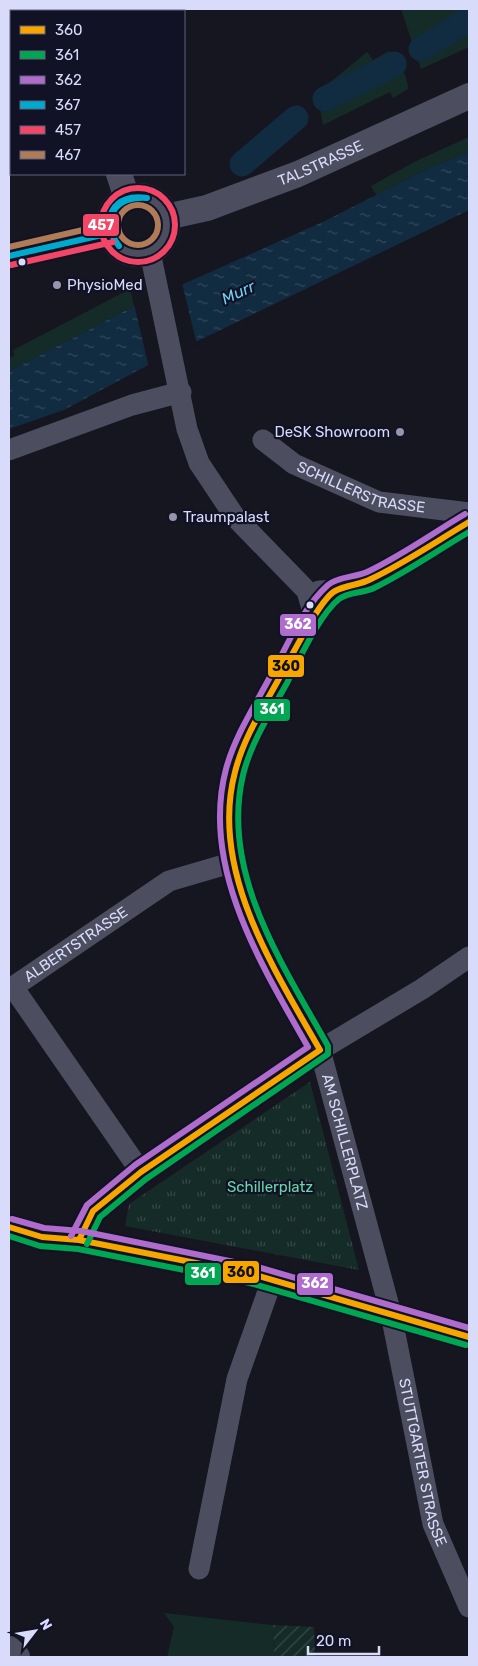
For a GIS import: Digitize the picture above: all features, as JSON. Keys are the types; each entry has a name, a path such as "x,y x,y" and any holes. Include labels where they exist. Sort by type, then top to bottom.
{"street":[{"name":"TALSTRASSE","path":"166,217 207,208 298,174 469,96"},
{"path":"120,175 127,198"},
{"path":"135,196 151,199 158,204 166,217 166,234 162,242 150,252 136,254 127,252 120,247 111,233 109,225 114,209 127,198 135,196"},
{"path":"9,256 111,233"},
{"path":"150,252 181,392 187,429 199,463 216,491 242,524 307,591 314,616"},
{"path":"9,450 132,405 181,392"},
{"name":"SCHILLERSTRASSE","path":"263,440 294,464 378,502 469,513"},
{"path":"307,591 334,591 370,580 469,522"},
{"path":"334,591 314,616 250,732 239,758 231,792 230,828 234,862 252,923 265,954 320,1050 469,957"},
{"name":"ALBERTSTRASSE","path":"141,1172 14,986 169,881 234,862"},
{"name":"AM SCHILLERPLATZ","path":"79,1240 93,1210 141,1172 320,1050 391,1314"},
{"path":"9,1226 42,1237 79,1240 204,1264 272,1280 351,1301 469,1337"},
{"path":"199,1569 237,1379 272,1280"},
{"name":"STUTTGARTER STRASSE","path":"391,1314 434,1524 469,1607"},
{"path":"9,1649 17,1657"}],"green space":[{"path":"401,9 469,9 469,47 421,69"},
{"path":"389,51 404,74 408,89 393,98 390,92 323,125 317,93 367,52 373,60"},
{"path":"469,137 469,152 429,168 376,195 371,186 414,162"},
{"path":"130,289 134,306 9,371 9,358 14,356 13,350"},
{"name":"Schillerplatz","path":"310,1082 359,1270 125,1226 129,1204"},
{"path":"164,1613 273,1625 274,1657 167,1657 174,1627"},
{"path":"273,1625 314,1627 315,1657 274,1657"}],"water":[{"name":"Murr","path":"469,152 469,210 150,364 64,410 9,429 9,371 134,306 325,221 429,168"}],"pier":[{"path":"182,283 197,345 149,367 134,304"}],"waterway":[{"path":"421,49 466,21"},
{"path":"325,99 394,64"},
{"path":"242,164 296,118"}],"transit line":[{"name":"457","path":"131,188 145,188 159,194 169,204 175,218 175,225 173,239 159,256 145,262 131,262 117,256 107,246 101,232 101,218 107,204 117,194 131,188"},
{"name":"367","path":"119,246 110,227 110,218 113,210 126,199 135,197 147,198"},
{"name":"367","path":"119,246 110,227 114,211 126,201 136,198 147,198"},
{"name":"467","path":"134,205 142,205 149,208 155,214 158,225 155,236 149,242 142,245 134,245 127,242 121,236 118,229 118,221 121,214 127,208 134,205"},
{"name":"467","path":"9,247 109,224"},
{"name":"367","path":"9,256 111,233"},
{"name":"457","path":"11,265 113,242"},
{"name":"362","path":"71,1236 87,1205 135,1165 308,1047 255,949 228,879 221,842 220,806 226,769 234,745 245,722 296,628 319,594 332,582 367,572 392,559 465,514"},
{"name":"360","path":"79,1240 93,1211 141,1172 320,1050 266,952 250,917 238,882 231,845 229,809 235,772 255,721 307,629 329,596 339,589 367,581 384,573 469,522"},
{"name":"361","path":"87,1244 100,1217 146,1179 328,1054 328,1046 275,950 260,917 248,882 240,847 238,811 243,775 251,751 262,728 310,638 332,606 343,597 370,590 386,582 469,532"},
{"name":"362","path":"12,1219 44,1228 81,1231 254,1266 469,1328"},
{"name":"360","path":"9,1227 42,1237 79,1240 252,1274 469,1337"},
{"name":"361","path":"9,1236 40,1246 78,1249 250,1283 466,1345"}],"place":[{"name":"PhysioMed","path":"57,285"},
{"name":"DeSK Showroom","path":"400,432"},
{"name":"Traumpalast","path":"173,517"}]}
